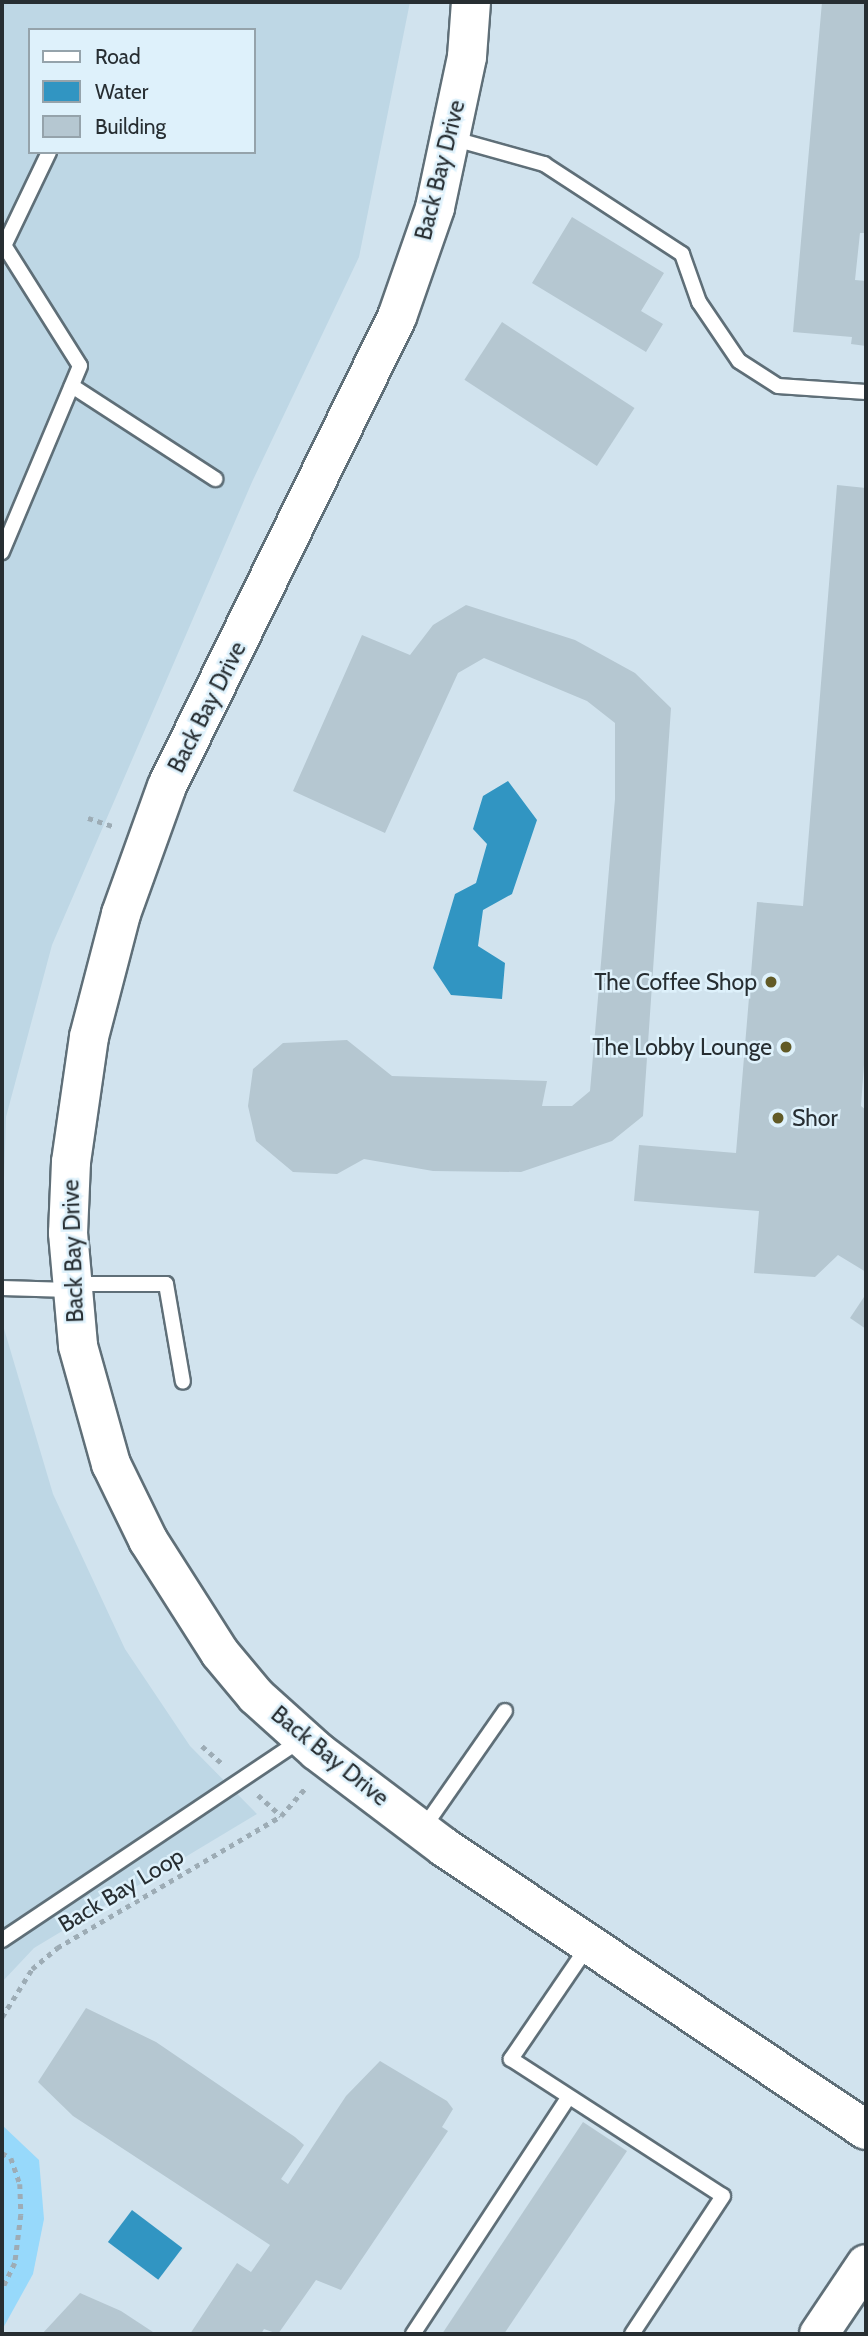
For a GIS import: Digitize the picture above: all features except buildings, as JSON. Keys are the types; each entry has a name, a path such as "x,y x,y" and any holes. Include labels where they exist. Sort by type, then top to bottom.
{"street":[{"name":"Back Bay Drive","path":"471,2 450,137 435,208 397,317 167,786 121,914 89,1037 71,1162 71,1287 92,1408 148,1540 220,1653 303,1738 422,1830 866,2130"},
{"path":"819,2334 866,2264"}],"lane":[{"path":"450,137 544,164 682,254 699,302 739,361 778,386 866,392"},
{"path":"2,552 79,366 3,244 48,154"},
{"path":"72,386 215,479"},
{"path":"2,1288 166,1284 183,1382"},
{"path":"422,1830 505,1711"},
{"path":"2,1940 303,1738"},
{"path":"589,1945 511,2059 723,2196 632,2334"},
{"path":"413,2334 568,2098"}],"path":[{"name":"Back Bay Loop","path":"2,2017 32,1969 57,1948 281,1816"},
{"path":"2,2154 11,2158 20,2184 22,2216 15,2263 2,2290"}],"shaded area":[{"path":"2,2 410,2 359,257 252,482 52,945 6,1117 2,1240"},
{"path":"2,1322 53,1494 125,1649 190,1746 257,1814 34,1948 2,1982"},
{"path":"2,2125 39,2160 44,2219 33,2274 2,2330"}],"water":[{"path":"508,781 537,820 512,894 483,910 478,946 505,963 502,999 451,995 433,968 455,894 476,883 487,844 473,829 483,796"},
{"path":"132,2210 182,2248 158,2280 108,2242"}],"place":[{"name":"The Coffee Shop","path":"771,982"},
{"name":"The Lobby Lounge","path":"786,1047"},
{"name":"Shor","path":"778,1118"}]}
